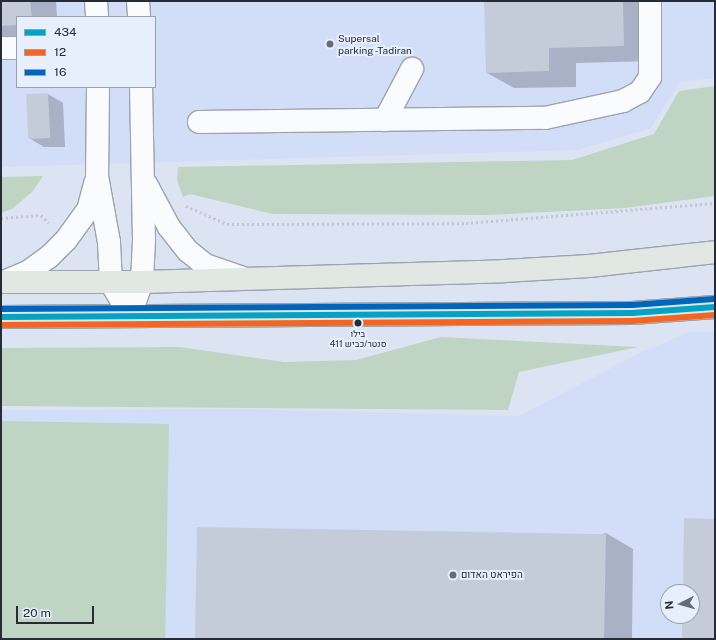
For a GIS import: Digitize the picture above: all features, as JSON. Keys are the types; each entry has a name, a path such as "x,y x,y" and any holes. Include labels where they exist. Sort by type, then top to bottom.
{"main road":[{"path":"2,282 111,283 504,271 589,266 715,252"},
{"path":"1,317 632,313 715,307"}],"street":[{"path":"96,1 97,16"},
{"path":"138,1 139,16"},
{"path":"199,122 545,118 623,101 640,92 650,77 650,1"},
{"path":"1,48 16,48"},
{"path":"385,120 412,69"},
{"path":"98,88 97,176 109,242 111,283 130,315"},
{"path":"130,315 142,282 145,181 141,88"},
{"path":"2,282 28,272 49,257 66,240 88,210 97,176"},
{"path":"145,181 169,228 188,251 204,265 248,279"}],"path":[{"path":"169,228 186,206 227,224 450,223 697,206 715,203"},
{"path":"1,218 41,215 66,240"}],"shaded area":[{"path":"1,1 715,1 715,78 680,82 651,128 579,150 1,167"},
{"path":"689,332 715,332 715,639 1,639 1,410 242,409 519,416 640,353"}],"green space":[{"path":"715,86 715,196 625,208 488,215 272,214 190,194 183,197 177,180 178,167 572,160 654,134 679,91"},
{"path":"43,176 32,192 12,209 1,213 1,177"},
{"path":"441,337 638,347 519,372 508,410 1,406 1,348 180,347 284,362 356,360"},
{"path":"1,421 169,424 165,639 1,639"}],"building":[{"path":"1,1 30,1 32,16 16,16 16,25 1,26"},
{"path":"484,1 623,1 624,46 549,48 549,71 486,73"},
{"path":"48,93 50,138 28,139 26,94"},
{"path":"684,518 715,519 715,639 682,639 682,624 700,624 700,584 683,584"},
{"path":"197,527 606,534 604,639 195,639"}],"transit line":[{"name":"16","path":"1,309 632,305 714,299"},
{"name":"434","path":"1,317 632,313 715,307"},
{"name":"12","path":"1,325 632,321 715,315"}],"place":[{"name":"Supersal parking -Tadiran","path":"330,44"},
{"name":"בילו סנטר/כביש 411","path":"358,323"},
{"name":"הפיראט האדום","path":"453,575"}]}
